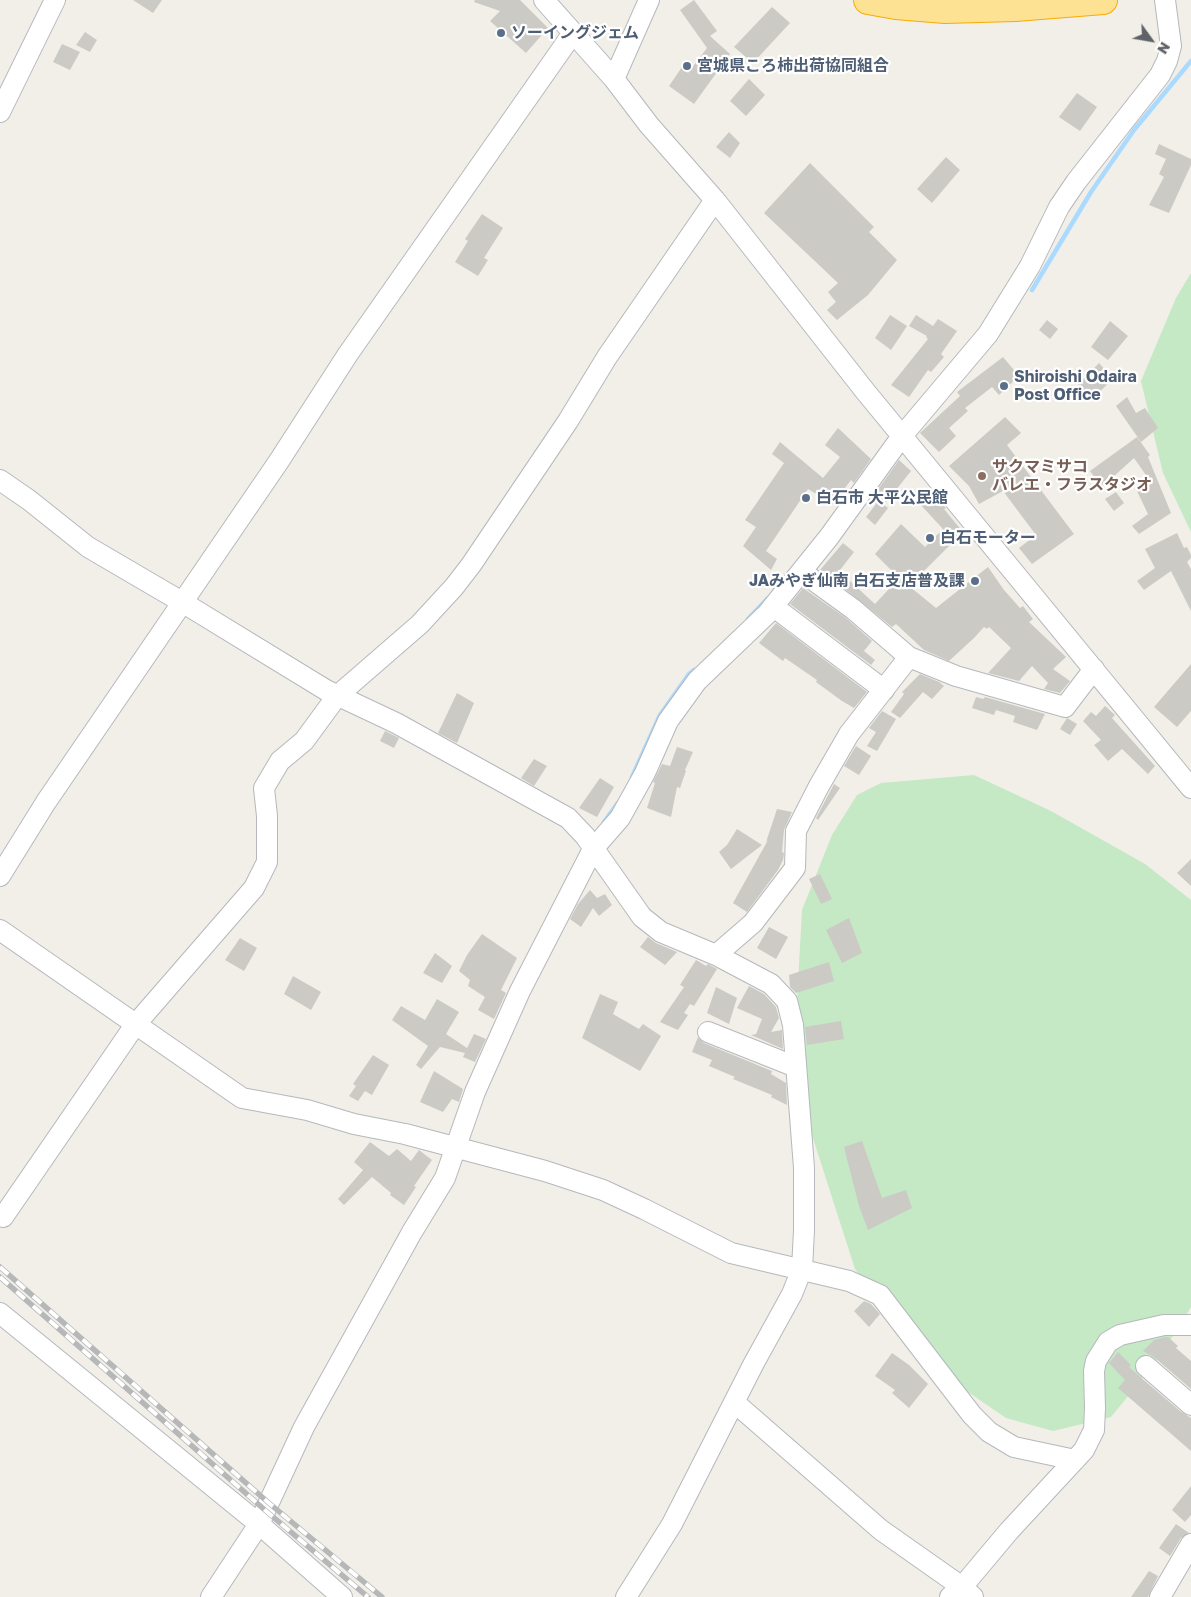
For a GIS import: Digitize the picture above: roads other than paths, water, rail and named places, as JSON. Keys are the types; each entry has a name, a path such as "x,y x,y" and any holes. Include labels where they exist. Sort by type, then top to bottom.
{"highway":[{"path":"868,0 896,5 945,9 1103,0"},
{"path":"1025,0 1062,3"}],"street":[{"path":"0,112 56,0"},
{"path":"544,0 614,79 648,125 715,200 902,436 1191,788"},
{"path":"614,79 648,0"},
{"path":"211,1597 259,1524 304,1427 412,1232 446,1178 475,1092 520,991 593,849 620,818 645,773 668,721 697,681 774,606 829,538 902,436 988,334 1030,266 1059,207 1076,182 1160,75 1167,61 1171,46 1166,0"},
{"path":"0,876 46,802 279,461 348,354 573,33"},
{"path":"4,1216 135,1025 254,888 267,862 267,816 264,788 280,761 304,742 337,696 420,624 454,587 568,421 606,357 715,200"},
{"path":"0,480 29,500 88,548 182,602 337,696 396,723 568,818 585,836 642,917 661,932 716,955 771,984 787,1001 793,1025 804,1168 802,1269 792,1294 672,1524 626,1597"},
{"path":"802,572 853,609 909,657 956,676 1065,707 1094,669"},
{"path":"774,606 884,690"},
{"path":"716,955 753,923 795,868 796,831 849,734 909,657"},
{"path":"1161,751 1191,765"},
{"path":"0,930 242,1098 307,1110 354,1124 458,1146 544,1171 603,1190 731,1253 849,1281 880,1295 972,1415 989,1432 1014,1447 1075,1460"},
{"path":"708,1032 796,1066"},
{"path":"0,1313 259,1524 342,1597"},
{"path":"734,1402 881,1530 962,1594 994,1549 1084,1450 1094,1430 1094,1372 1096,1361 1108,1342 1120,1335 1164,1325 1191,1325"},
{"path":"1146,1366 1191,1405"},
{"path":"1160,1597 1191,1544"}],"waterway":[{"path":"1032,290 1091,192 1134,130 1191,61"},
{"path":"748,619 767,599"},
{"path":"632,777 660,715 689,674 694,670"},
{"path":"604,822 617,804"}],"railway":[{"path":"0,1267 270,1504 382,1597"},
{"path":"0,1277 266,1511 368,1597"}],"place":[{"name":"ソーイングジェム","path":"501,33"},
{"name":"宮城県ころ柿出荷協同組合","path":"687,66"},
{"name":"Shiroishi Odaira Post Office","path":"1004,386"},
{"name":"サクマミサコ バレエ・フラスタジオ","path":"982,476"},
{"name":"白石市 大平公民館","path":"806,498"},
{"name":"白石モーター","path":"930,538"},
{"name":"JAみやぎ仙南 白石支店普及課","path":"975,581"}]}
